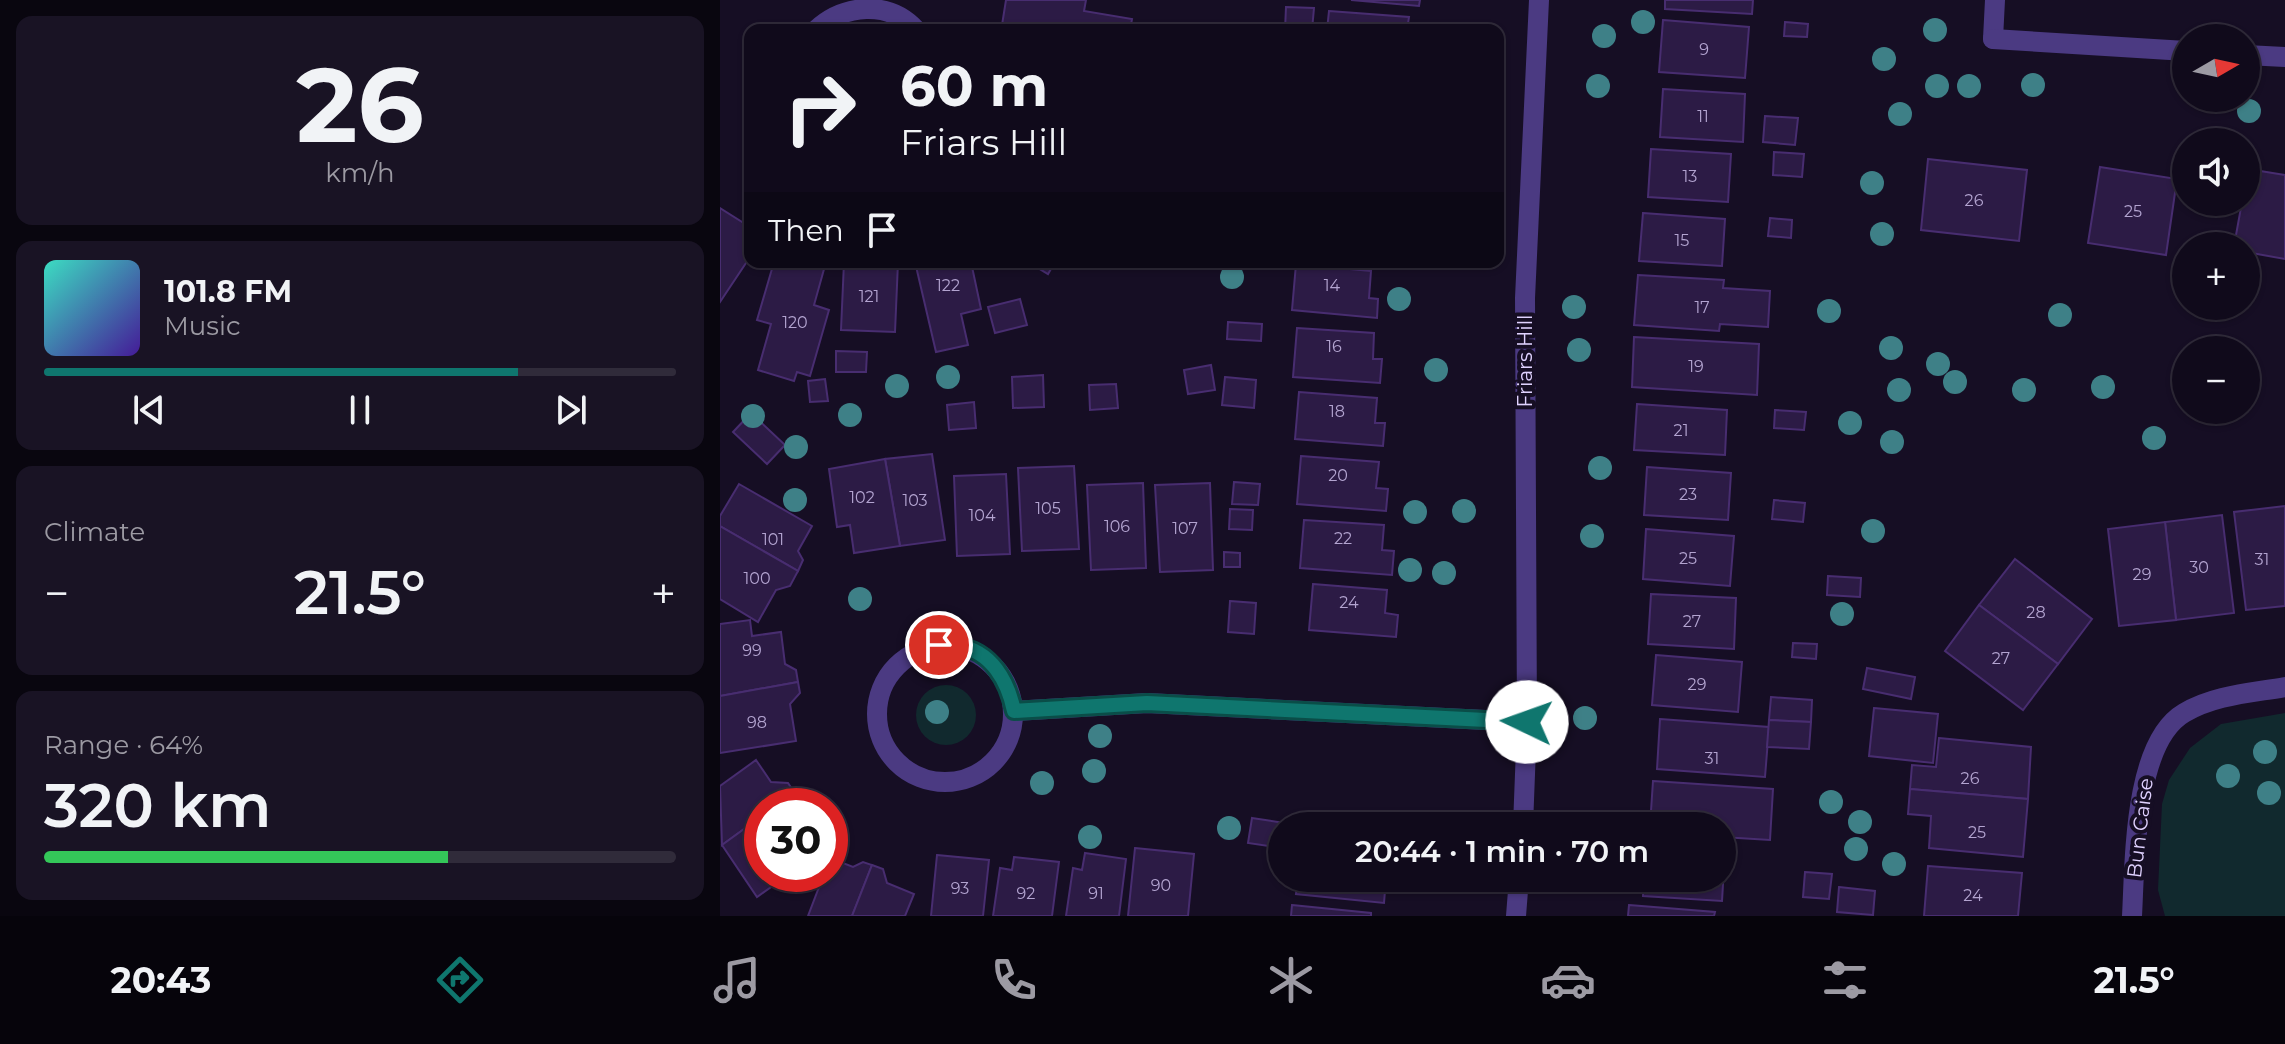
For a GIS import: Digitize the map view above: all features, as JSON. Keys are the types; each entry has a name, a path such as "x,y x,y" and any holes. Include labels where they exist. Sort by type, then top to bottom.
{"street":[{"name":"Friars Hill","path":"1524,812 1527,722 1525,298 1539,0"},
{"path":"1995,0 1993,39 2172,50"},
{"path":"823,24 848,4 893,13 911,24"},
{"path":"2260,56 2285,57"},
{"path":"939,645 961,646 981,655 998,670 1009,689 1014,711 1011,734 1001,754 984,771 963,780 940,782 918,777 899,764 884,746 877,725 878,703 885,681 898,664 917,651 939,645"},
{"name":"Bun Caise","path":"2132,916 2140,809 2147,767 2155,748 2181,714 2222,698 2285,687"},
{"path":"1014,711 1147,703 1527,722"},
{"path":"1516,916 1518,892"}],"green space":[{"path":"946,685 968,693 976,715 968,737 946,745 924,737 916,715 924,693"},
{"path":"2285,713 2285,916 2165,916 2158,890 2162,804 2169,780 2190,748 2221,724"}],"building":[{"path":"1006,0 1086,0 1084,11 1132,19 1131,24 1002,24"},
{"path":"1351,0 1420,0 1419,6"},
{"path":"1665,0 1753,0 1752,14 1665,9"},
{"path":"1286,7 1314,8 1313,24 1285,24"},
{"path":"1329,11 1409,17 1408,24 1328,24"},
{"path":"1663,20 1749,27 1745,78 1659,72"},
{"path":"1785,22 1808,24 1807,37 1784,36"},
{"path":"1663,89 1745,94 1743,142 1660,137"},
{"path":"1765,116 1798,118 1795,145 1763,142"},
{"path":"1651,149 1731,154 1728,202 1648,197"},
{"path":"1774,152 1804,154 1802,177 1773,175"},
{"path":"1928,159 2027,170 2019,241 1921,230"},
{"path":"2100,167 2172,178 2172,214 2166,255 2088,243"},
{"path":"2260,171 2285,175 2285,259 2260,255 2260,232 2237,232 2239,216 2260,216"},
{"path":"720,208 744,223 744,266 720,302"},
{"path":"1643,213 1725,219 1722,266 1639,261"},
{"path":"1770,218 1792,220 1791,238 1768,236"},
{"path":"772,268 824,268 814,305 829,310 810,376 797,372 794,381 758,370 771,324 757,320"},
{"path":"844,268 898,268 895,332 841,330"},
{"path":"916,268 972,268 981,309 961,314 968,345 936,352"},
{"path":"1038,268 1052,268 1048,274"},
{"path":"1296,268 1371,271 1369,298 1378,299 1377,318 1292,310"},
{"path":"1638,275 1724,280 1723,288 1770,291 1768,327 1720,324 1719,331 1634,325"},
{"path":"1020,299 1027,325 995,333 988,307"},
{"path":"1228,322 1262,324 1261,341 1227,339"},
{"path":"1297,328 1374,333 1373,359 1382,359 1380,383 1293,377"},
{"path":"1634,337 1759,344 1757,395 1632,387"},
{"path":"836,351 867,352 866,372 836,372"},
{"path":"1211,365 1215,390 1188,394 1184,370"},
{"path":"1043,375 1044,407 1013,408 1012,377"},
{"path":"1225,377 1256,380 1254,408 1222,405"},
{"path":"825,379 828,401 810,402 808,381"},
{"path":"1116,384 1118,408 1090,410 1089,385"},
{"path":"1299,392 1377,398 1375,423 1385,423 1383,446 1295,439"},
{"path":"974,402 976,428 949,430 947,405"},
{"path":"1637,404 1727,410 1725,455 1634,450"},
{"path":"1775,410 1806,412 1804,430 1774,428"},
{"path":"751,413 785,445 767,464 733,432"},
{"path":"932,454 945,540 900,546 885,459"},
{"path":"1301,456 1379,462 1376,488 1388,489 1386,511 1297,504"},
{"path":"885,459 900,546 854,553 850,525 837,527 829,469"},
{"path":"1074,466 1079,549 1022,551 1018,468"},
{"path":"1647,467 1731,473 1728,520 1644,515"},
{"path":"1006,474 1010,554 957,556 954,476"},
{"path":"1234,482 1260,484 1258,505 1232,504"},
{"path":"1143,483 1146,568 1091,570 1087,485"},
{"path":"1210,483 1213,570 1160,572 1155,485"},
{"path":"739,484 812,526 798,551 803,560 798,571 720,526 720,516"},
{"path":"1774,500 1805,503 1803,522 1772,519"},
{"path":"2285,506 2285,606 2246,610 2234,512"},
{"path":"1230,509 1253,510 1252,530 1229,529"},
{"path":"2222,515 2234,613 2176,620 2165,522"},
{"path":"1304,520 1384,525 1382,550 1394,551 1392,575 1300,568"},
{"path":"2165,522 2176,620 2119,626 2108,529"},
{"path":"720,526 798,571 790,586 776,590 758,622 720,599"},
{"path":"1646,529 1734,536 1730,586 1643,579"},
{"path":"1224,552 1240,553 1240,567 1224,567"},
{"path":"2015,559 2092,619 2058,664 1979,605"},
{"path":"1828,576 1861,578 1860,597 1827,595"},
{"path":"1313,584 1387,590 1385,613 1398,615 1396,637 1309,630"},
{"path":"1651,594 1736,598 1734,649 1648,644"},
{"path":"1230,601 1256,603 1254,634 1228,632"},
{"path":"1979,605 2058,664 2023,710 1945,651"},
{"path":"750,620 752,636 781,632 785,664 796,670 798,682 720,696 720,624"},
{"path":"1793,643 1817,644 1816,659 1792,657"},
{"path":"1656,655 1742,662 1738,712 1652,705"},
{"path":"1867,668 1915,677 1911,699 1863,689"},
{"path":"798,682 800,693 790,704 796,741 720,753 720,696"},
{"path":"1771,697 1812,700 1811,722 1769,720"},
{"path":"1874,708 1938,714 1933,763 1869,756"},
{"path":"1660,719 1769,727 1765,777 1657,769"},
{"path":"1769,720 1811,722 1809,749 1767,747"},
{"path":"1939,738 2031,747 2028,799 1910,789 1912,765 1936,767"},
{"path":"756,760 771,782 788,783 791,788 744,788 744,829 722,845 720,786"},
{"path":"1653,781 1773,789 1770,840 1736,838 1736,812 1651,812"},
{"path":"1910,789 2028,799 2023,857 1929,848 1931,816 1908,814"},
{"path":"1252,818 1268,820 1268,846 1248,843"},
{"path":"744,829 744,878 722,845"},
{"path":"1135,848 1194,854 1188,916 1128,916"},
{"path":"1085,853 1126,859 1119,916 1066,916 1073,868 1082,870"},
{"path":"937,855 989,860 983,916 931,916"},
{"path":"1014,857 1059,862 1052,916 993,916 1000,868 1012,870"},
{"path":"863,862 872,865 852,916 808,916 817,892 848,892 848,865 853,867"},
{"path":"872,865 883,869 887,883 914,894 905,916 852,916"},
{"path":"1928,866 2022,873 2018,916 1924,916"},
{"path":"1805,872 1832,874 1829,899 1803,897"},
{"path":"1839,887 1875,891 1873,915 1837,912"},
{"path":"1296,892 1385,892 1384,903"},
{"path":"1643,892 1723,892 1722,901 1643,896"},
{"path":"1292,905 1371,913 1371,916 1291,916"},
{"path":"1629,905 1715,912 1714,916 1628,916"}],"route":[{"path":"939,645 961,646 981,655 998,670 1009,689 1014,711 1147,703 1527,722"}]}
